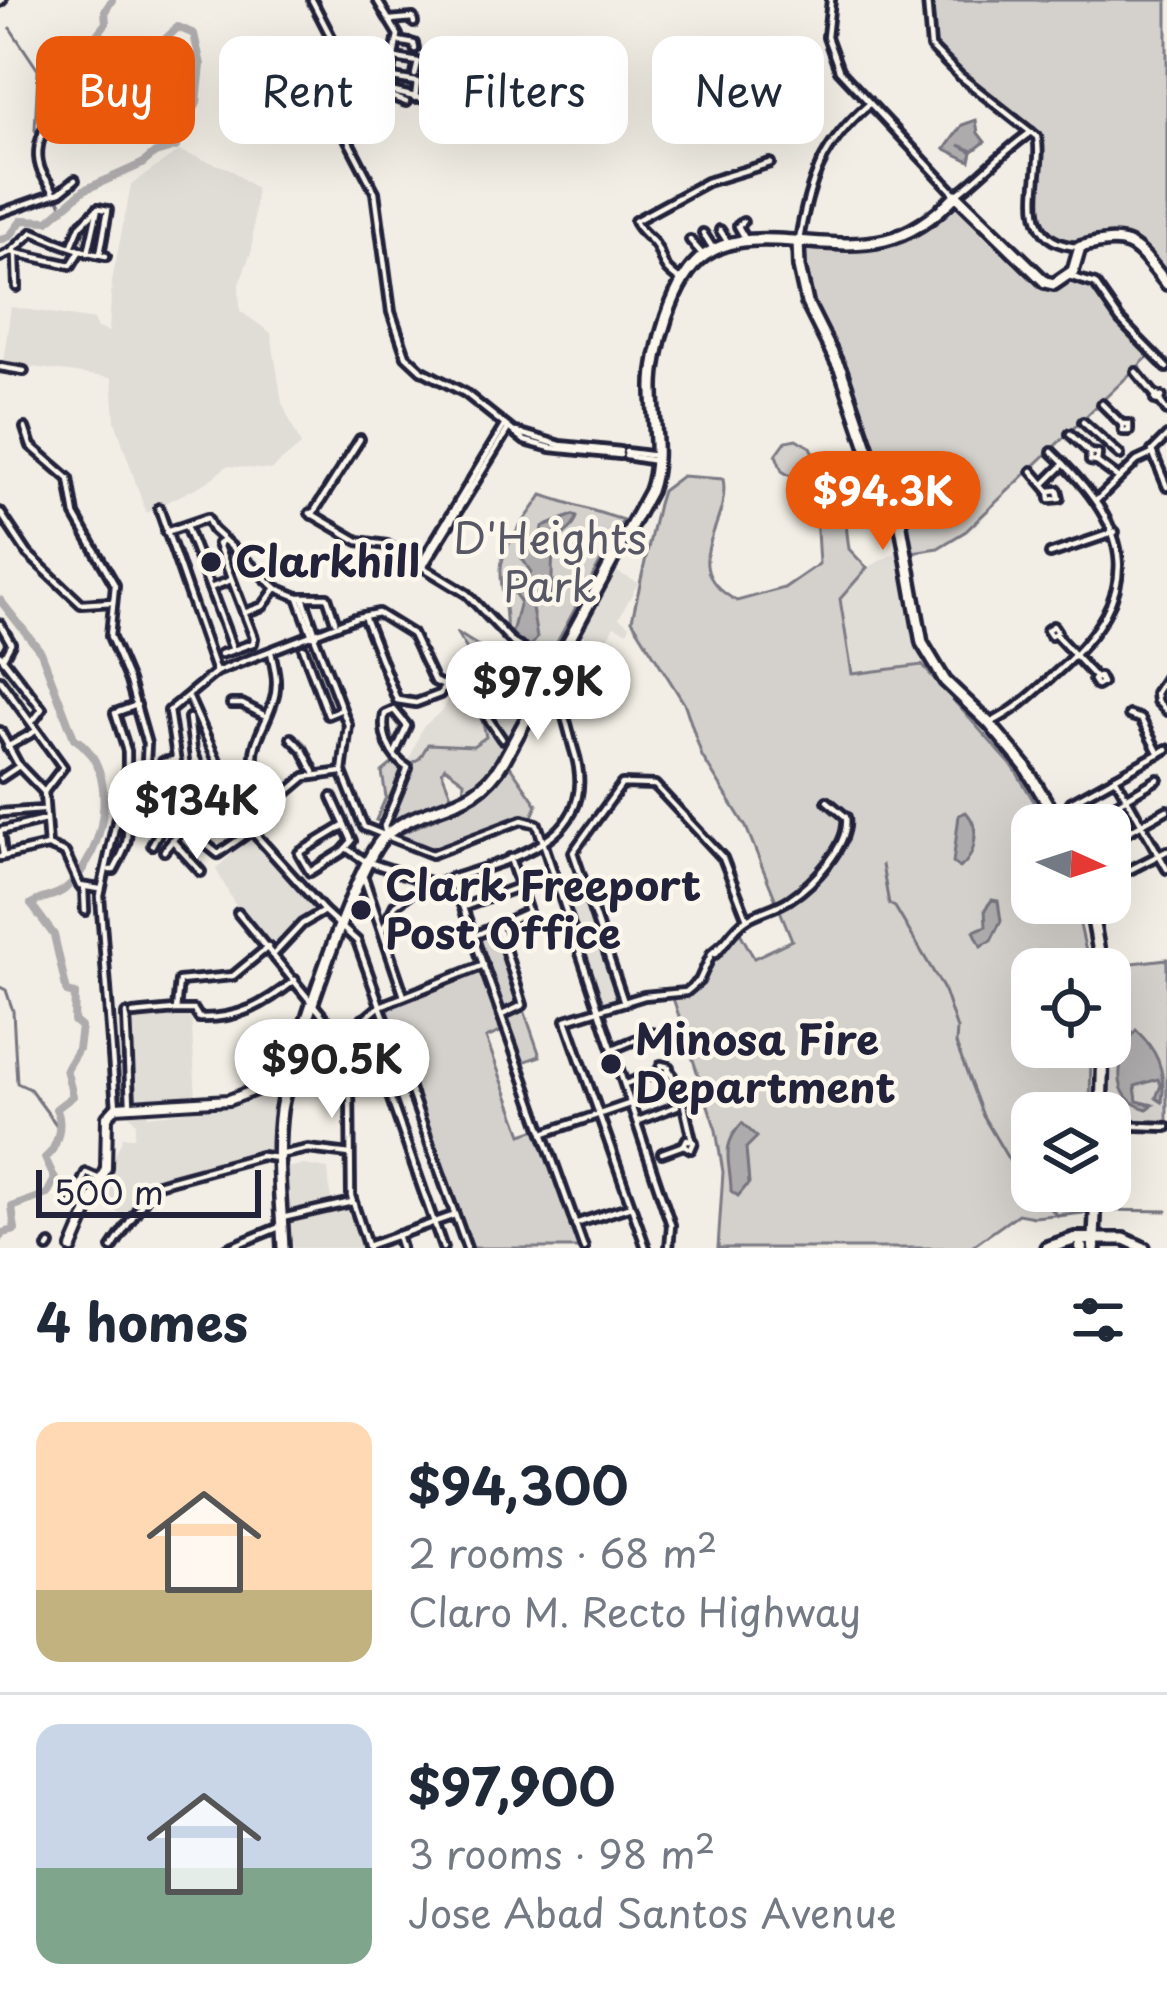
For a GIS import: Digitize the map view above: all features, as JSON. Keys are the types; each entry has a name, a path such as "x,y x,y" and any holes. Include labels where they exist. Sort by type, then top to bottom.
{"main road":[{"path":"283,1248 281,1109 360,873 385,836 474,794 494,777 505,742 545,683 650,491 657,459 653,376 689,267 714,250 746,240 886,241 925,225 956,195 1045,282 1054,284 1075,268 1080,247 1113,239 1130,242 1167,284"},
{"path":"798,241 807,303 841,371 872,462 896,504 910,555 924,648 945,681 989,723 1032,776 1048,804"},
{"path":"1067,1248 1091,1239"},
{"path":"1048,1248 1091,1239 1124,1239 1144,1248"}],"street":[{"path":"312,0 331,36"},
{"path":"831,0 830,49 847,82 956,195 989,170 1008,146 1031,132"},
{"path":"927,0 931,47 1031,132 1039,144 1034,209 1054,240 1080,247"},
{"path":"370,7 378,2 391,20 398,41 395,53"},
{"path":"391,20 413,18 414,23"},
{"path":"398,41 414,44 415,49"},
{"path":"395,57 417,61 415,75"},
{"path":"395,77 417,82 415,98"},
{"path":"395,93 419,99"},
{"path":"395,97 406,103"},
{"path":"798,241 817,167 868,105"},
{"path":"40,144 41,172 56,193"},
{"path":"350,144 375,191 392,312 406,356 415,366 465,393 535,446 657,459"},
{"path":"681,281 661,265 656,246 637,229 635,221 707,182 770,163"},
{"path":"0,213 56,193 75,180"},
{"path":"72,245 80,226 98,208"},
{"path":"88,253 98,208"},
{"path":"17,287 13,253 30,232 72,245 79,252 103,256 109,212 98,208"},
{"path":"743,222 738,226 746,240"},
{"path":"720,230 729,244"},
{"path":"704,233 714,250"},
{"path":"690,240 703,256"},
{"path":"0,257 13,253 71,265 79,252"},
{"path":"1067,275 1095,284 1124,324 1167,368"},
{"path":"0,367 24,370"},
{"path":"1136,372 1167,411"},
{"path":"1102,404 1122,424"},
{"path":"1083,422 1120,454"},
{"path":"25,428 31,446 69,479 75,514 116,585 110,636 147,745 147,774 142,781 128,782"},
{"path":"421,566 507,428"},
{"path":"1070,434 1090,453 1090,461 1117,477"},
{"path":"1167,436 1152,449 1167,487"},
{"path":"360,440 311,514 355,539 387,545 474,599 520,648 554,667"},
{"path":"989,723 1013,712 1083,649 1115,594 1115,532 1096,500 1052,452"},
{"path":"1096,500 1117,477 1152,454"},
{"path":"1044,484 1064,464"},
{"path":"1031,471 1049,491"},
{"path":"159,508 216,673"},
{"path":"0,512 28,554 81,604 114,602"},
{"path":"166,532 207,518 221,542 276,588 301,597 327,597 335,621"},
{"path":"186,525 233,650"},
{"path":"1050,554 1115,532"},
{"path":"221,542 254,641 221,654"},
{"path":"209,588 231,580"},
{"path":"244,613 263,606 276,588"},
{"path":"301,597 348,725 342,772 364,827 435,854 526,819 537,824 671,1225 669,1248"},
{"path":"342,772 315,774 296,783 218,854 186,827 169,711 216,673 357,618 382,614 412,634 432,677 477,702 505,742"},
{"path":"357,618 398,700 416,703 440,694 444,687"},
{"path":"0,624 11,645 1,658 42,709 31,723"},
{"path":"1055,634 1095,677"},
{"path":"303,648 325,696 328,715 342,710"},
{"path":"271,652 276,687 254,740 254,755 267,785 280,799"},
{"path":"1167,676 1156,693 1167,711"},
{"path":"0,680 3,693 63,767 44,792"},
{"path":"383,929 391,910 405,896 544,844 574,812 582,786 560,700 545,683"},
{"path":"188,696 248,826 356,941 466,1248"},
{"path":"231,704 266,716"},
{"path":"72,1248 102,1180 108,1157 107,1117 116,1107 100,890 128,782 128,755 115,713 137,705"},
{"path":"385,836 383,828 408,767 394,755 383,724 385,715 394,710 407,725 394,755"},
{"path":"1130,715 1141,719 1159,754"},
{"path":"189,718 198,768"},
{"path":"191,736 203,729"},
{"path":"5,747 36,730"},
{"path":"0,731 5,747 44,792 48,846"},
{"path":"291,738 315,774"},
{"path":"1070,804 1167,749"},
{"path":"163,754 164,801"},
{"path":"163,762 175,760"},
{"path":"1,778 20,766"},
{"path":"1116,778 1167,868"},
{"path":"1117,804 1158,779"},
{"path":"128,782 142,801"},
{"path":"624,1002 573,857 576,845 622,784 655,785 705,834 729,869 747,919"},
{"path":"298,882 352,839 332,797"},
{"path":"159,832 157,807 181,798"},
{"path":"646,1248 566,1020 624,1002 690,990 710,957 747,919 797,893 812,879 848,829 842,811 827,801"},
{"path":"107,870 113,871 123,855 132,828 118,809"},
{"path":"0,813 45,810"},
{"path":"1131,830 1167,810"},
{"path":"152,844 169,819"},
{"path":"45,820 0,831 2,856 48,846 64,851 82,887 85,911"},
{"path":"309,872 299,853 345,825"},
{"path":"164,851 186,827"},
{"path":"172,839 201,872"},
{"path":"346,848 365,861 435,883"},
{"path":"1131,869 1167,850"},
{"path":"474,936 526,915 528,908 510,858"},
{"path":"360,873 404,996"},
{"path":"452,878 584,1248"},
{"path":"463,908 520,886"},
{"path":"82,887 100,890"},
{"path":"274,954 302,924 324,911"},
{"path":"238,913 340,1037"},
{"path":"498,927 523,1005 502,1015"},
{"path":"176,1010 179,981 233,976 268,946"},
{"path":"116,1107 229,1100 300,1073 380,1006 484,965"},
{"path":"130,1107 129,1014 194,1010 199,1018 230,1017 260,1006 295,980"},
{"path":"363,1019 443,1248"},
{"path":"612,1049 652,1033"},
{"path":"623,1085 659,1072 665,1064 670,1071 692,1140 662,1154"},
{"path":"350,1086 352,1202 368,1247 455,1215"},
{"path":"542,1134 629,1104"},
{"path":"635,1122 677,1106"},
{"path":"1131,1126 1167,1127"},
{"path":"112,1248 154,1185 304,1149 351,1154"},
{"path":"72,1203 86,1173 102,1180"},
{"path":"234,1247 281,1222 352,1202"},
{"path":"575,1224 631,1206"},
{"path":"397,1235 401,1248"}],"shaded area":[{"path":"976,120 985,142 973,151 959,145 972,152 970,161 945,149 962,125"},
{"path":"179,151 230,169 256,189 252,250 239,284 240,311 271,333 282,403 301,445 271,470 227,466 207,482 146,513 115,421 112,378 3,363 11,307 95,320 96,327 109,332 112,281 131,185"},
{"path":"573,515 575,522 555,548 547,604 532,608 537,638 532,645 524,645 512,633 520,601 510,581 527,580 531,572 519,554 539,548 543,527"},
{"path":"897,552 922,665 853,675 840,599 867,568"},
{"path":"615,571 638,583 619,618 630,626 627,632 614,626 603,646 581,634"},
{"path":"450,692 477,707 486,737 473,746 428,744 420,758 407,766 422,728 444,709"},
{"path":"966,812 975,841 960,868 953,863 959,815"},
{"path":"251,835 317,909 276,950 234,903 216,869"},
{"path":"575,874 619,999 605,1004 560,879"},
{"path":"992,900 998,901 1001,921 991,941 981,946 974,931 986,926 985,909"},
{"path":"191,1012 196,1099 169,1103 168,1098 132,1099 127,1017"},
{"path":"1136,1030 1161,1069 1162,1102 1156,1098 1161,1085 1158,1079 1135,1086 1137,1101 1153,1105 1147,1109 1134,1104 1131,1092 1124,1092 1121,1086 1121,1068 1131,1068 1131,1039"},
{"path":"278,1084 272,1152 156,1178 143,1186 126,1216 95,1201 123,1137 134,1137 136,1123 125,1110 148,1110 148,1116 216,1108 256,1097 255,1091"},
{"path":"742,1123 757,1137 746,1148 749,1183 738,1196 731,1191 728,1156"},
{"path":"285,1168 328,1169 331,1203 349,1199 367,1248 293,1248"}],"green space":[{"path":"929,0 1167,0 1167,280 1128,240 1101,237 1065,242 1054,238 1036,207 1039,142 933,46"},
{"path":"958,202 1041,284 1057,288 1074,278 1095,286 1150,355 966,531 938,548 912,552 902,507 874,459 848,377 815,310 803,248 897,240 922,229"},
{"path":"796,439 810,447 845,517 849,549 867,568 840,599 852,674 922,665 1014,768 1035,804 1011,804 1011,924 1080,924 1085,948 1011,948 1011,1068 1091,1068 1090,1092 1011,1092 1011,1212 1086,1212 1018,1214 970,1248 718,1248 723,1172 716,1130 673,998 695,990 739,931 754,958 792,940 746,827 702,756 685,705 632,620 662,491 682,476 723,479 724,496 707,560 718,588 737,601 784,588 819,564 816,514 806,486 782,471 776,455 786,441"},
{"name":"D'Heights Park","path":"542,495 623,520 548,659 519,645 506,632 501,573 510,543"},
{"path":"456,632 494,656 502,653 503,660 539,681 508,745 477,785 463,794 464,781 445,767 442,772 453,800 391,825 376,820 386,797 382,772 399,758 408,766 428,744 473,746 486,737 476,709 450,692 450,682 468,651"},
{"path":"510,766 537,805 531,819 522,818 430,851 394,837 478,799"},
{"path":"496,929 540,1056 520,1063 476,936"},
{"path":"1167,959 1167,1123 1131,1122 1131,1092 1103,1092 1105,1068 1131,1068 1131,963"},
{"path":"482,967 505,1030 486,1038 522,1134 540,1128 581,1248 468,1248 381,1005"}],"waterway":[{"path":"0,240 10,236 22,220 48,221 84,190 176,147 197,103 201,65 194,34 178,27 157,47 123,50 98,33 112,0"},
{"path":"10,28 36,67"},
{"path":"36,110 36,131"},
{"path":"42,145 41,156 64,211"},
{"path":"0,600 41,652 74,738 99,770 103,791 98,835 79,875 61,892 31,904 54,935 67,992 75,994 74,1021 81,1027 78,1049 66,1069 73,1096 56,1109 58,1135 45,1158 55,1179 47,1194 12,1207 15,1230 0,1238"},
{"path":"882,865 889,904 943,988 957,1029 956,1044 983,1116 1011,1164"},
{"path":"0,987 6,990 13,1011 17,1083 30,1089 58,1127"},
{"path":"1131,1210 1167,1211"},
{"path":"1054,1212 1058,1216 1092,1212"}],"place":[{"name":"Clarkhill","path":"211,562"},
{"name":"Clark Freeport Post Office","path":"361,910"},
{"name":"Minosa Fire Department","path":"611,1064"}]}
